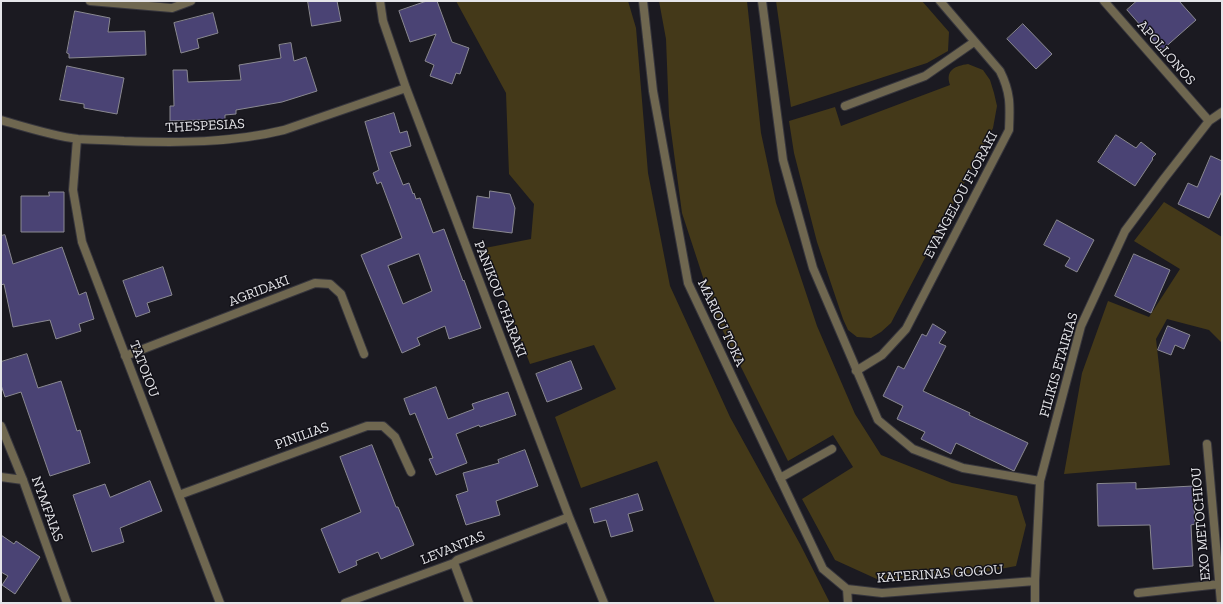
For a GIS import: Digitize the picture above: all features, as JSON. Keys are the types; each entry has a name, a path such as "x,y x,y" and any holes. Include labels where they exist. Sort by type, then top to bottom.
{"street":[{"path":"90,1 172,8 191,1"},
{"name":"PANIKOU CHARAKI","path":"380,1 383,21 406,88 569,517 604,603"},
{"name":"MARIOU TOKA","path":"643,1 653,90 688,283 823,569 847,589"},
{"path":"762,1 783,160 813,268 878,420 913,449 963,468 1040,481"},
{"name":"EVANGELOU FLORAKI","path":"856,371 882,355 906,329 1009,130 1010,102 1006,83 1000,71 940,1"},
{"name":"APOLLONOS","path":"1104,1 1209,121"},
{"path":"845,106 925,76 974,42"},
{"name":"THESPESIAS","path":"1,120 35,130 77,139 211,141 264,135 284,130 406,88"},
{"name":"FILIKIS ETAIRIAS","path":"1035,603 1040,481 1081,326 1125,231 1209,121 1222,112"},
{"name":"TATOIOU","path":"77,139 73,190 82,242 220,603"},
{"name":"AGRIDAKI","path":"125,356 315,283 330,284 341,294 364,354"},
{"name":"NYMFAIAS","path":"1,426 23,480 67,603"},
{"name":"PINILIAS","path":"179,495 367,426 383,426 395,437 411,472"},
{"name":"EXO METOCHIOU","path":"1207,444 1221,603"},
{"path":"780,478 832,449"},
{"path":"1,477 23,480"},
{"name":"LEVANTAS","path":"346,603 454,563 458,560 569,517"},
{"path":"454,563 468,603"},
{"name":"KATERINAS GOGOU","path":"847,589 882,593 1035,581"},
{"path":"1138,593 1220,584"},
{"path":"847,589 848,603"}],"shaded area":[{"path":"456,1 628,1 636,28 648,173 670,286 730,417 800,544 830,603 715,603 657,461 581,488 555,417 616,389 594,345 530,364 485,248 531,239 534,204 509,174 506,93"},
{"path":"659,1 747,1 761,133 776,203 817,326 855,414 881,455 952,483 1017,496 1026,525 1016,566 979,573 879,580 835,560 802,499 853,467 833,435 788,461 716,317 682,213 669,116 666,39"},
{"path":"776,1 922,1 949,32 948,51 927,63 791,107"},
{"path":"968,64 983,70 990,80 997,106 993,128 891,323 871,338 857,337 848,330 843,319 817,242 794,153 789,121 835,107 841,126 950,85 950,72 959,66"},
{"path":"1164,202 1222,237 1222,343 1209,330 1167,319 1156,339 1170,465 1064,474 1082,373 1108,301 1149,317 1180,269 1134,241"}],"building":[{"path":"308,1 337,1 341,21 312,26"},
{"path":"427,1 437,1 452,42 469,48 460,74 456,73 452,84 430,76 434,65 425,61 436,34 410,42 399,11"},
{"path":"1137,1 1179,1 1196,20 1162,50 1127,10"},
{"path":"75,11 110,18 108,32 145,31 146,55 69,58 69,54 67,53"},
{"path":"213,13 218,33 197,39 199,48 181,53 174,23"},
{"path":"1023,24 1052,54 1036,69 1007,39"},
{"path":"291,43 294,61 306,57 317,91 282,102 236,110 236,114 225,115 225,126 205,127 204,120 170,121 170,106 174,106 173,70 187,70 188,82 241,80 239,65 281,58 279,45"},
{"path":"67,66 124,78 117,114 84,108 84,104 60,100"},
{"path":"394,113 400,133 407,131 411,146 390,152 403,185 409,183 416,199 420,198 433,233 444,229 481,328 449,339 445,326 417,338 420,345 402,353 361,255 402,238 381,182 377,184 373,173 379,170 365,122","holes":["419,254 432,291 403,304 388,266"]},
{"path":"1116,135 1136,148 1141,142 1156,154 1135,186 1098,162"},
{"path":"1211,156 1222,161 1222,191 1209,218 1178,204 1188,183 1197,187"},
{"path":"490,191 510,194 515,208 512,233 473,228 477,196 489,198"},
{"path":"49,192 64,192 64,232 21,232 21,196 49,196"},
{"path":"1057,220 1094,240 1077,272 1065,266 1070,258 1044,245"},
{"path":"5,235 13,264 62,247 79,295 86,292 94,319 79,324 81,331 56,339 50,320 13,327 4,284 1,285 1,236"},
{"path":"1134,254 1170,270 1151,313 1115,296"},
{"path":"163,267 172,295 147,303 150,312 136,317 123,281"},
{"path":"933,324 946,332 939,343 946,346 923,391 1028,443 1014,471 956,443 951,454 921,439 925,432 897,419 903,406 883,396 898,366 904,369 922,334 926,336"},
{"path":"1168,326 1190,335 1184,349 1175,345 1171,355 1158,350"},
{"path":"27,354 38,388 61,381 77,431 80,430 90,463 50,476 21,392 5,397 1,385 1,362"},
{"path":"571,361 582,389 547,402 536,374"},
{"path":"436,387 448,419 474,409 472,404 508,392 516,415 480,427 479,425 456,434 467,463 436,475 429,459 433,458 415,413 410,415 404,399"},
{"path":"372,445 396,507 398,507 414,545 381,559 378,552 356,561 357,565 339,573 321,529 361,512 340,457"},
{"path":"525,450 538,486 496,501 500,515 466,525 456,495 468,491 463,473 499,463 498,460"},
{"path":"150,481 162,511 120,528 124,542 92,552 73,495 105,484 110,497"},
{"path":"1136,483 1136,489 1193,486 1195,524 1191,525 1193,566 1153,569 1150,525 1098,526 1097,484"},
{"path":"638,494 643,510 628,514 633,531 611,537 606,520 594,523 590,509"},
{"path":"1,535 14,544 16,541 40,557 15,594 2,585 8,576 1,572"}]}
